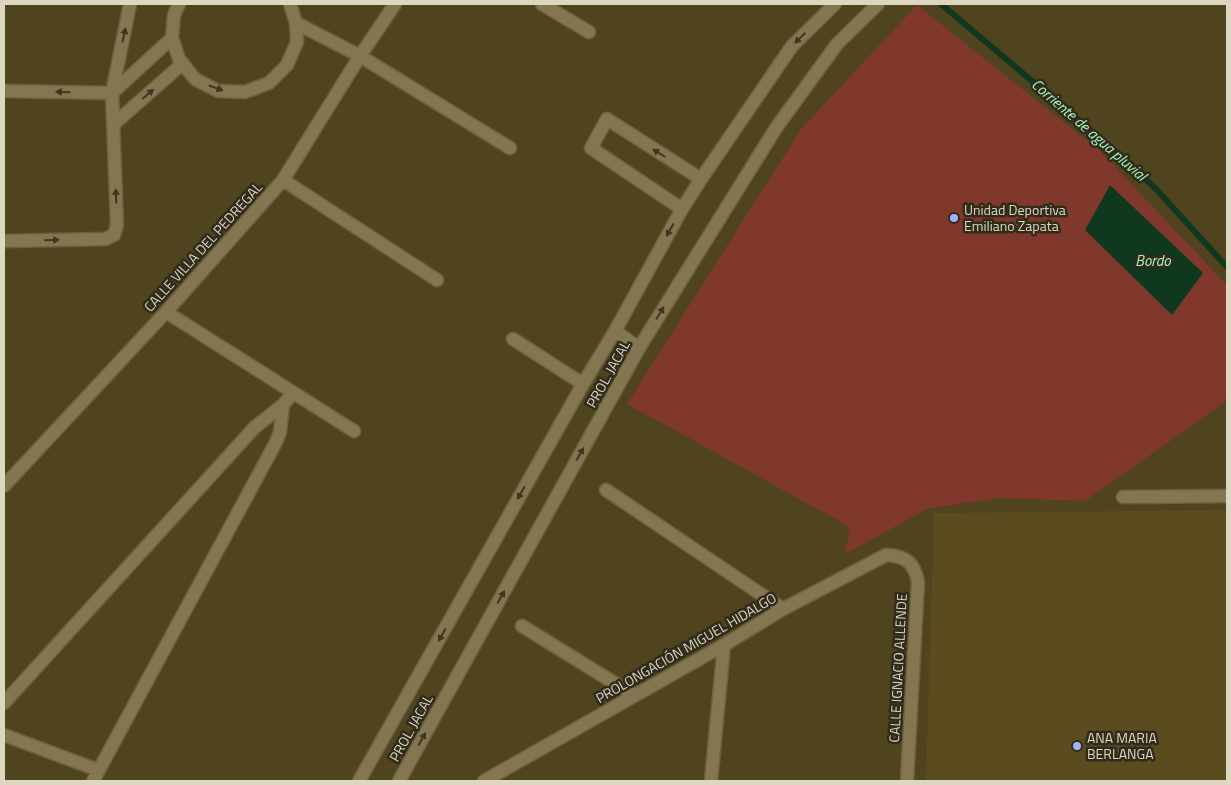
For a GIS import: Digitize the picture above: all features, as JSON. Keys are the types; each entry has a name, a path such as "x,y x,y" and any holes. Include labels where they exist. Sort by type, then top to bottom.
{"street":[{"path":"4,241 105,239 114,234 117,225 112,93 130,4"},
{"path":"179,4 174,15 172,38 182,64 195,79 218,91 245,92 269,83 287,65 297,42 296,23 290,4"},
{"name":"CALLE VILLA DEL PEDREGAL","path":"4,486 166,312 283,180 360,56 395,4"},
{"path":"542,4 588,32"},
{"name":"PROL. JACAL","path":"359,781 583,384 615,331 682,209 792,46 835,4"},
{"name":"PROL. JACAL","path":"398,781 639,348 776,128 837,44 878,4"},
{"path":"296,23 360,56 510,148"},
{"path":"4,91 112,93 172,38"},
{"path":"114,124 182,64"},
{"path":"682,209 591,148 606,119 701,179"},
{"path":"283,180 437,280"},
{"path":"166,312 354,431"},
{"path":"615,331 639,348"},
{"path":"513,339 583,384"},
{"path":"4,703 256,427 283,405 293,393"},
{"path":"4,735 96,776 275,444 280,432 283,405"},
{"path":"606,490 783,609"},
{"path":"1123,497 1227,496"},
{"name":"PROLONGACIÓN MIGUEL HIDALGO","path":"484,781 724,646 783,609 886,555 898,556 907,560"},
{"name":"CALLE IGNACIO ALLENDE","path":"907,560 915,569 918,582 907,781"},
{"path":"522,626 634,695"},
{"path":"711,781 724,646"}],"shaded area":[{"name":"Unidad Deportiva Emiliano Zapata","path":"917,5 1100,151 1227,285 1227,398 1221,405 1085,501 998,498 927,509 845,554 850,527 627,404 801,129"},
{"path":"1227,510 1227,781 926,781 934,513"}],"water":[{"name":"Bordo","path":"1110,185 1203,273 1172,315 1085,230"}],"waterway":[{"name":"Corriente de agua pluvial","path":"941,4 1117,153 1156,189 1227,267"}],"place":[{"name":"Unidad Deportiva Emiliano Zapata","path":"954,218"},
{"name":"ANA MARIA BERLANGA","path":"1077,746"}]}
